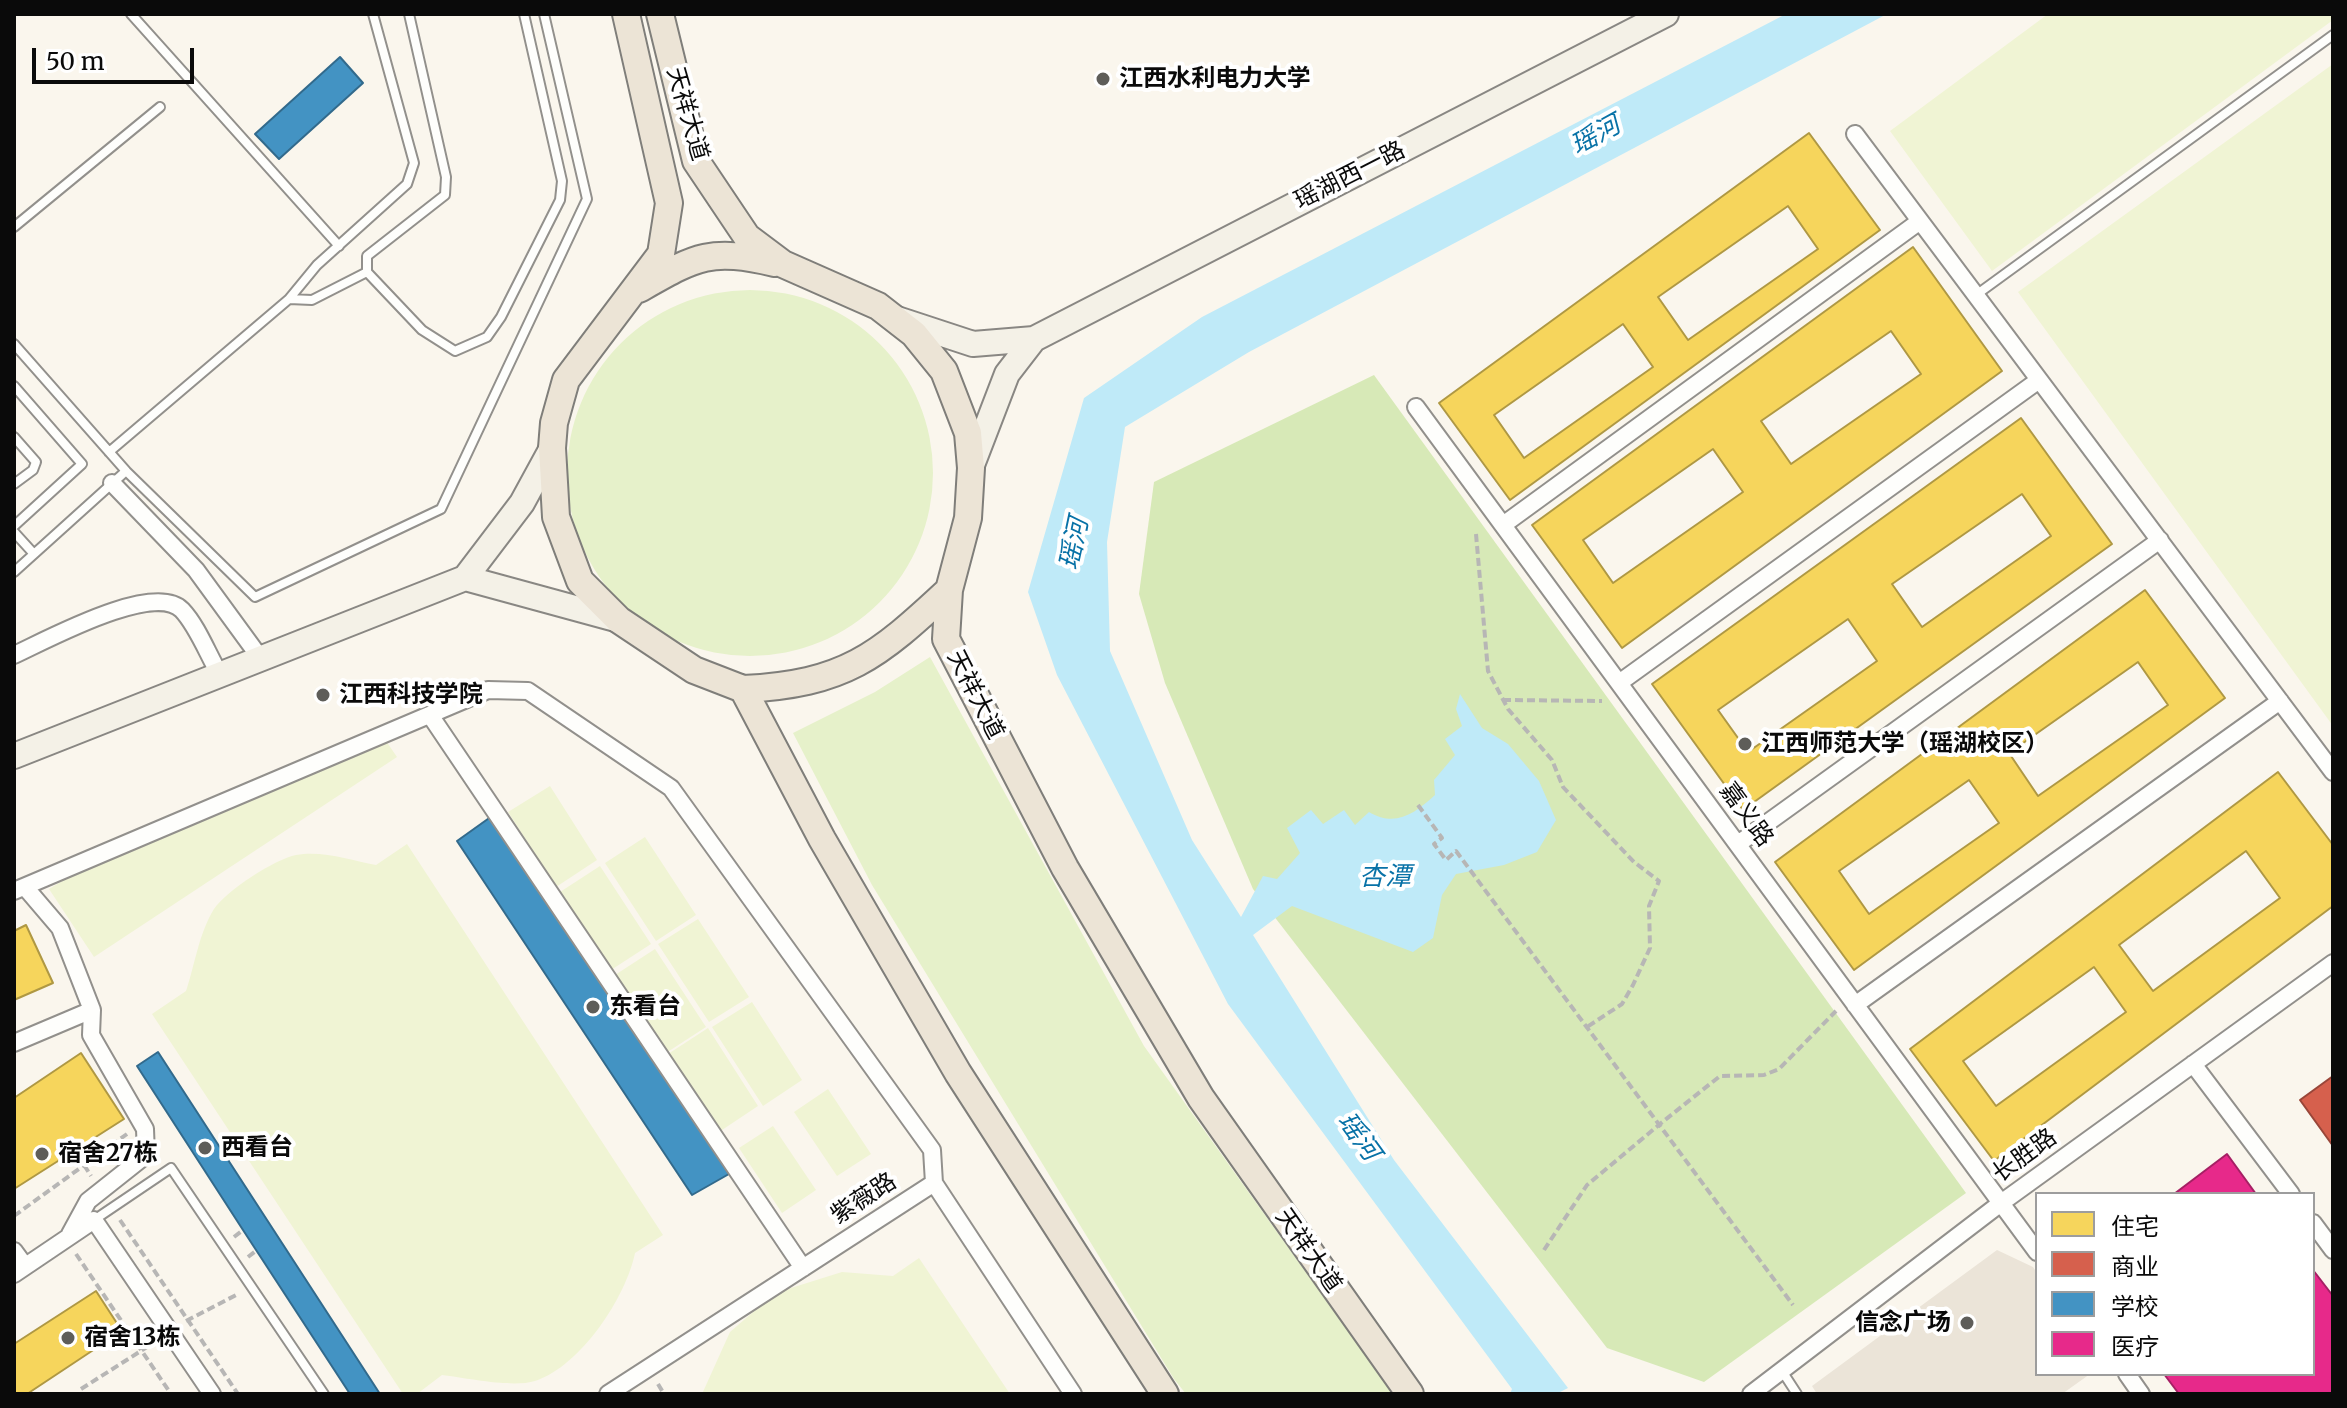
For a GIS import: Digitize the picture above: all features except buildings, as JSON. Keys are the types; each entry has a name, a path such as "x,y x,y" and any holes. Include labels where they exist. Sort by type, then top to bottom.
{"main road":[{"name":"天祥大道","path":"626,14 669,203 661,254 566,380 554,423 552,448 556,517 580,581 619,620 694,670 743,689"},
{"name":"天祥大道","path":"660,14 696,161 747,237 783,264 878,306 914,334 944,371 968,433 971,468 968,518 949,590 946,639 1065,868 1201,1098 1410,1394"},
{"path":"631,294 701,258 731,253 783,264"},
{"path":"949,590 895,641 856,666 794,687 743,689 822,839 958,1073 1165,1394"}],"street":[{"name":"瑶湖西一路","path":"1034,339 1666,14"},
{"path":"1855,134 2333,772"},
{"path":"1503,525 1920,221"},
{"path":"894,319 973,344 1034,339"},
{"path":"971,468 1007,374 1034,339"},
{"path":"1619,683 2039,380"},
{"name":"嘉义路","path":"1416,407 2035,1249"},
{"path":"14,756 465,578 522,503 552,448"},
{"path":"112,483 196,570 261,659"},
{"path":"1738,844 2160,540"},
{"path":"465,578 619,620"},
{"path":"14,655 127,605 164,602 181,608 220,675"},
{"path":"67,1238 88,1201 146,1155 141,1123 91,1035 92,1010 60,928 20,889 488,690 528,691 671,788 932,1150 934,1183"},
{"path":"1855,1005 2280,701"},
{"path":"430,715 803,1268"},
{"name":"长胜路","path":"1751,1394 2001,1203 2333,963"},
{"path":"14,1043 92,1010"},
{"path":"2193,1064 2289,1192"},
{"name":"紫薇路","path":"608,1394 934,1183 1073,1394"},
{"path":"14,1251 19,1270 94,1220 212,1394"},
{"path":"2315,1226 2333,1250"},
{"path":"2128,1376 2141,1394"}],"lane":[{"path":"131,14 339,246"},
{"path":"109,452 289,299 339,246 407,184 414,163 373,14"},
{"path":"409,14 446,177 445,195 367,256 367,272 422,330 455,351 487,337 501,317 560,200 562,181 524,14"},
{"path":"14,344 126,471 255,597 441,509 587,199 544,14"},
{"path":"1976,295 2333,35"},
{"path":"14,227 160,107"},
{"path":"289,299 312,300 367,272"},
{"path":"14,386 82,464 14,529 34,554"},
{"path":"14,437 36,462 33,470 14,484"},
{"path":"14,572 126,471"},
{"path":"94,1220 171,1168 324,1394"},
{"path":"1782,1371 1797,1394"}],"path":[{"path":"1476,534 1488,671 1503,700 1552,760 1563,787 1634,862 1659,881 1649,906 1650,948 1633,985 1622,1004 1587,1027"},
{"path":"1503,700 1602,701"},
{"path":"1418,805 1442,838 1434,844 1446,860 1456,851 1793,1305"},
{"path":"1544,1250 1587,1185 1720,1076 1764,1075 1779,1069 1805,1046 1841,1005 1855,1005"},
{"path":"14,1216 141,1123"},
{"path":"84,1165 100,1191"},
{"path":"112,1208 238,1394"},
{"path":"67,1238 171,1394"},
{"path":"81,1389 187,1320 219,1307 251,1287"}],"green space":[{"path":"2048,14 2333,14 2333,20 1992,271 1890,131"},
{"path":"2333,64 2333,726 2018,292"},
{"path":"750,290 786,294 820,304 852,321 879,344 902,371 919,403 929,437 933,473 929,509 919,543 902,575 879,602 852,625 820,642 786,652 750,656 714,652 680,642 648,625 621,602 598,575 581,543 571,509 567,473 571,437 581,403 598,371 621,344 648,321 680,304 714,294"},
{"path":"1374,375 1966,1193 1704,1382 1607,1348 1253,889 1165,683 1139,594 1154,482"},
{"path":"930,657 1144,1046 1393,1394 1186,1394 1174,1379 872,885 793,733 875,692"},
{"path":"384,738 397,757 94,957 49,889 98,859"},
{"path":"550,786 597,860 556,887 508,812"},
{"path":"645,837 696,915 656,941 605,863"},
{"path":"407,844 663,1235 635,1253 612,1309 584,1346 569,1361 535,1381 502,1383 442,1375 417,1394 403,1394 152,1014 186,991 201,938 214,909 252,877 287,858 306,854 336,856 376,865"},
{"path":"600,866 651,944 611,970 560,892"},
{"path":"698,919 749,997 709,1022 658,944"},
{"path":"655,949 706,1027 666,1053 615,975"},
{"path":"752,1002 802,1080 763,1106 712,1027"},
{"path":"708,1028 758,1106 719,1132 668,1054"},
{"path":"828,1089 871,1154 837,1176 794,1112"},
{"path":"773,1126 816,1190 782,1213 739,1148"},
{"path":"919,1258 1010,1394 702,1394 730,1332 775,1293 842,1272 893,1276"}],"shaded area":[{"name":"信念广场","path":"1997,1250 2035,1270 2035,1376 2087,1376 2062,1394 1817,1394 1812,1386"}],"water":[{"path":"1786,14 1887,14 1249,352 1125,427 1107,542 1110,651 1192,840 1241,917 1263,876 1277,879 1300,853 1287,828 1311,810 1323,824 1344,810 1355,825 1369,812 1388,819 1405,816 1435,795 1434,780 1455,755 1445,739 1462,726 1456,709 1460,694 1482,728 1508,744 1539,781 1556,820 1537,852 1504,865 1456,874 1442,895 1433,938 1413,952 1292,906 1253,935 1394,1160 1568,1388 1556,1394 1510,1394 1512,1389 1228,1004 1057,675 1028,592 1084,398 1202,317"}],"place":[{"name":"江西水利电力大学","path":"1103,79"},
{"name":"江西科技学院","path":"323,695"},
{"name":"江西师范大学（瑶湖校区）","path":"1745,744"},
{"name":"东看台","path":"593,1007"},
{"name":"西看台","path":"205,1148"},
{"name":"宿舍27栋","path":"42,1154"},
{"name":"信念广场","path":"1967,1323"},
{"name":"宿舍13栋","path":"68,1338"}],"water label":[{"name":"瑶河","path":"1596,136"},
{"name":"瑶河","path":"1075,544"},
{"name":"杏潭","path":"1385,878"},
{"name":"瑶河","path":"1358,1137"}]}
